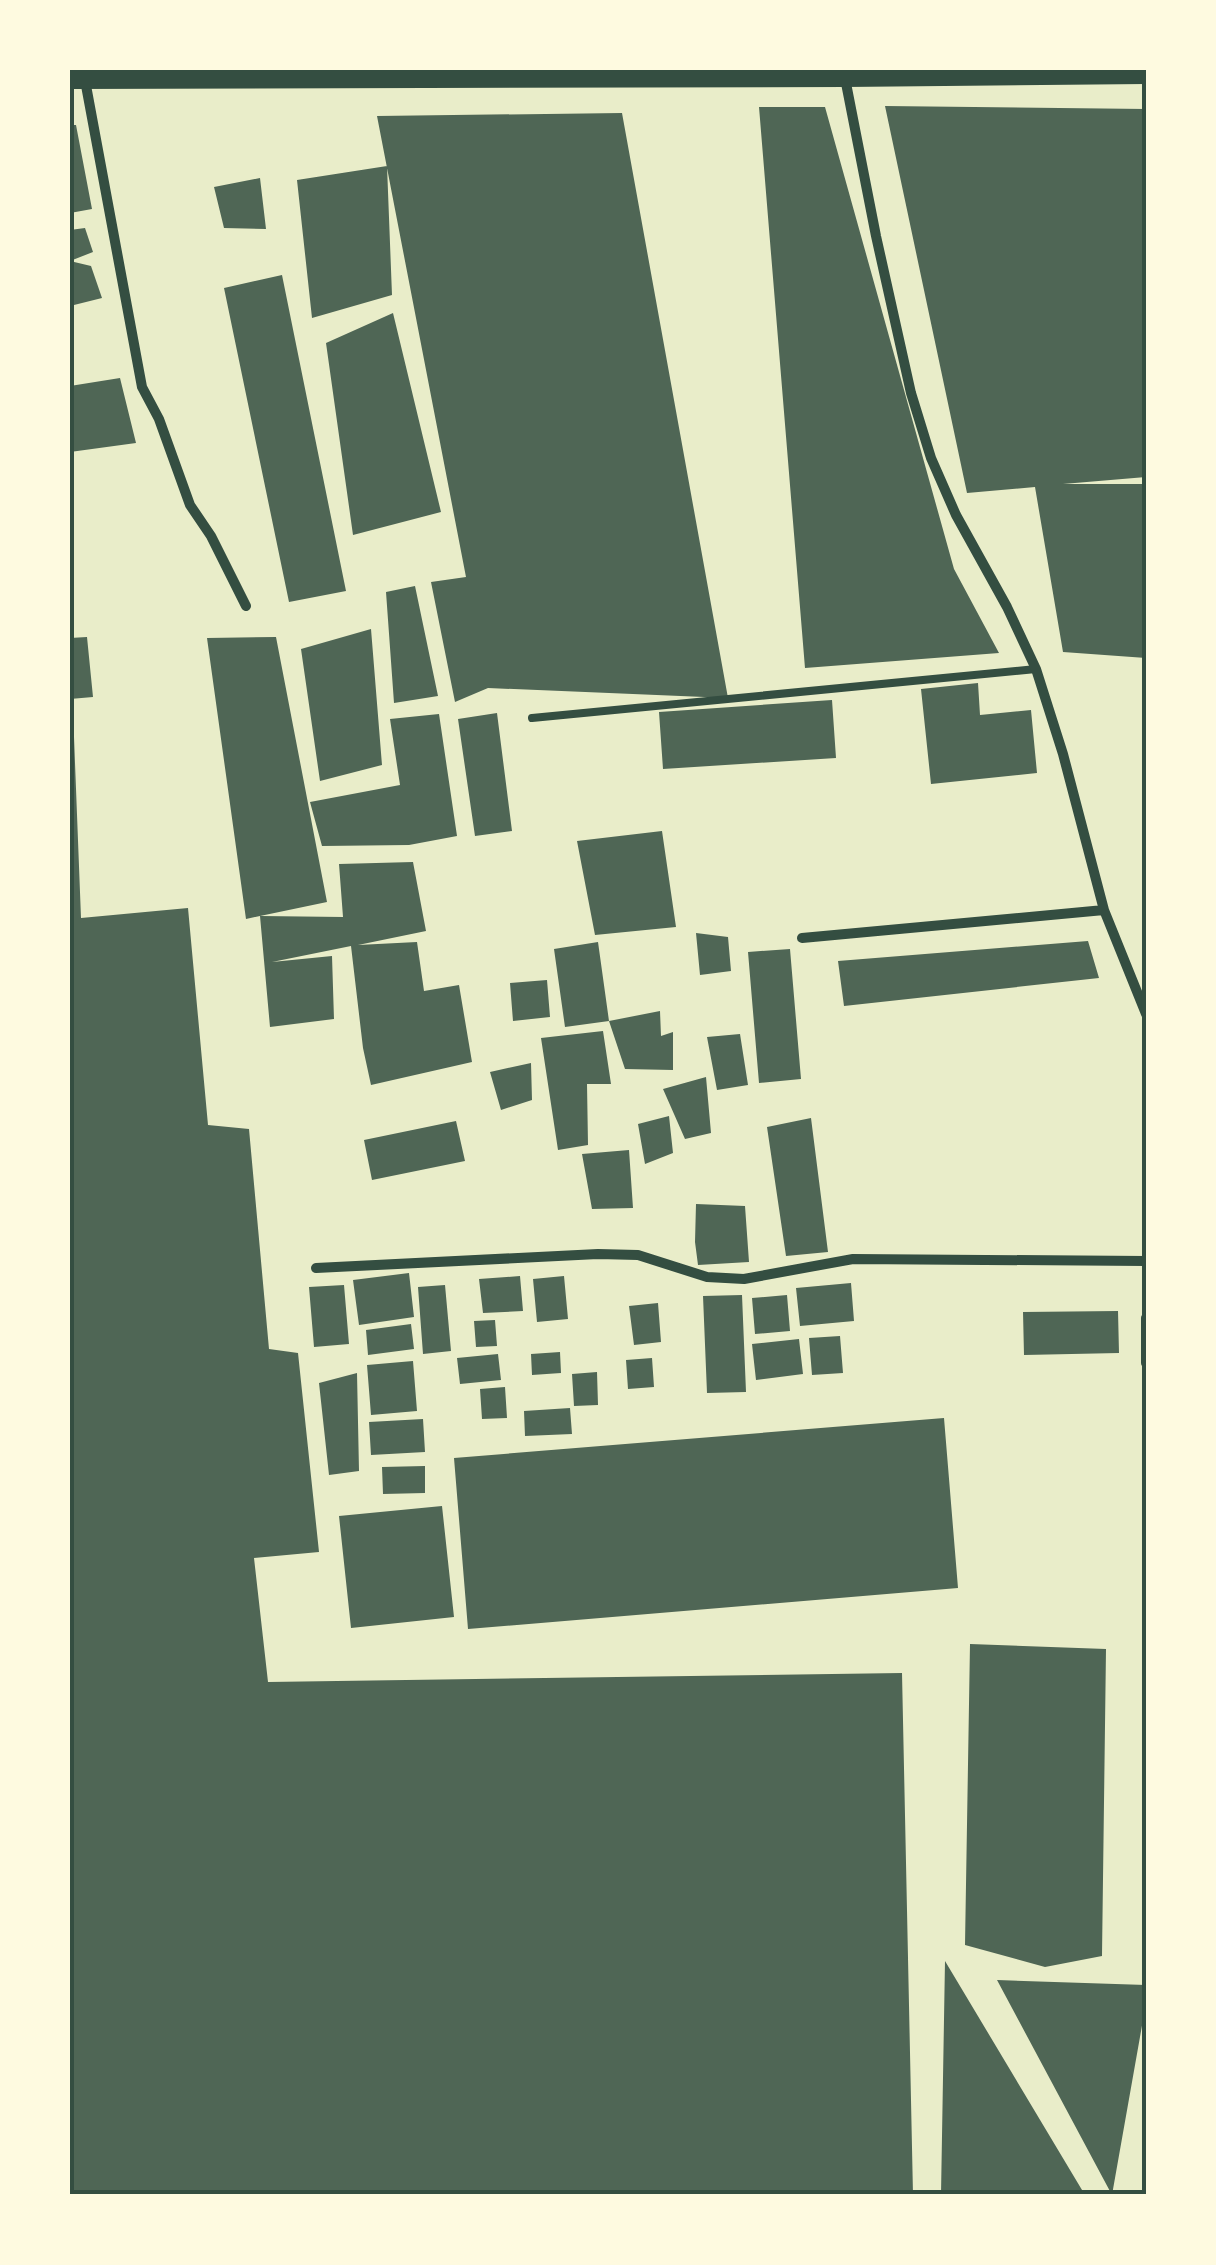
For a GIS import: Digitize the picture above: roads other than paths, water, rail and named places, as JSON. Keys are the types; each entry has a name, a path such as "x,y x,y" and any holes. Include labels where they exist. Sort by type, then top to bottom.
{"main road":[{"path":"77,79 1146,74"}],"street":[{"path":"845,77 911,393 931,458 956,515 1008,607 1036,669 1064,754 1104,910 1146,1014"},
{"path":"77,79 142,387 159,419 190,506 211,536 246,606"},
{"path":"802,938 1104,910"},
{"path":"316,1268 598,1254 638,1256 706,1277 744,1279 853,1259 1146,1262"},
{"path":"1146,1318 1146,1362"}],"lane":[{"path":"532,718 1036,669"}]}
